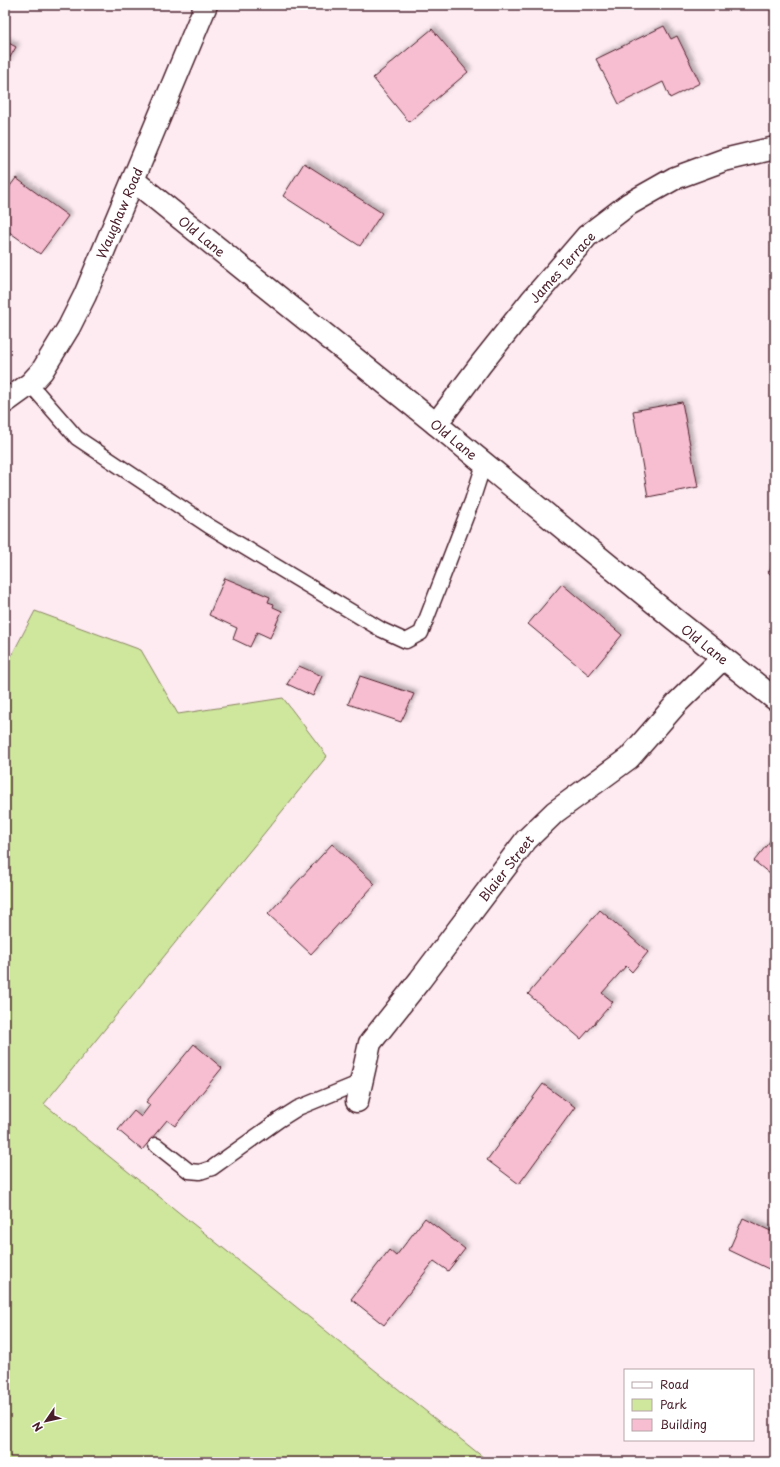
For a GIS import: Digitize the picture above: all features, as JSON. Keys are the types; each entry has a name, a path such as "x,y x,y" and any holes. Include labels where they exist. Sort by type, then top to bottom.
{"street":[{"name":"Waughaw Road","path":"5,402 30,384 42,371 69,327 85,295 206,5"},
{"name":"James Terrace","path":"436,424 526,307 587,236 629,204 674,178 724,160 775,148"},
{"name":"Old Lane","path":"133,180 775,699"},
{"name":"Blaier Street","path":"359,1092 370,1043 526,840 555,812 629,758 678,702 723,658"}],"lane":[{"path":"30,384 77,438 210,526 382,630 406,641 421,633 472,501 484,464"},
{"path":"156,1145 189,1171 200,1172 212,1168 298,1108 359,1092"}],"green space":[{"path":"35,611 141,650 178,714 283,698 327,756 44,1104 489,1462 5,1462 5,668"}],"building":[{"path":"664,26 671,39 677,36 700,83 670,98 663,82 619,104 596,59"},
{"path":"432,29 468,72 409,122 373,78"},
{"path":"5,41 16,47 5,66"},
{"path":"304,163 382,213 360,246 283,196"},
{"path":"16,178 68,216 40,254 5,229 5,193"},
{"path":"682,402 698,487 648,497 633,411"},
{"path":"775,564 775,578 768,572"},
{"path":"225,578 270,597 268,602 274,604 273,607 282,611 270,638 257,632 250,647 233,639 237,628 209,615"},
{"path":"562,584 622,635 589,675 528,624"},
{"path":"299,666 322,676 313,696 287,684"},
{"path":"360,676 414,694 401,722 348,704"},
{"path":"775,835 775,878 754,861"},
{"path":"332,844 375,884 311,954 268,914"},
{"path":"600,910 648,952 632,972 626,966 602,993 613,1002 581,1039 528,994"},
{"path":"194,1044 222,1068 175,1126 167,1120 142,1150 118,1130 134,1111 141,1117 150,1105 146,1102"},
{"path":"543,1084 575,1107 519,1184 487,1160"},
{"path":"425,1218 465,1249 448,1271 434,1261 384,1325 351,1299 389,1250 396,1256"},
{"path":"743,1218 775,1233 775,1272 729,1250"}]}
